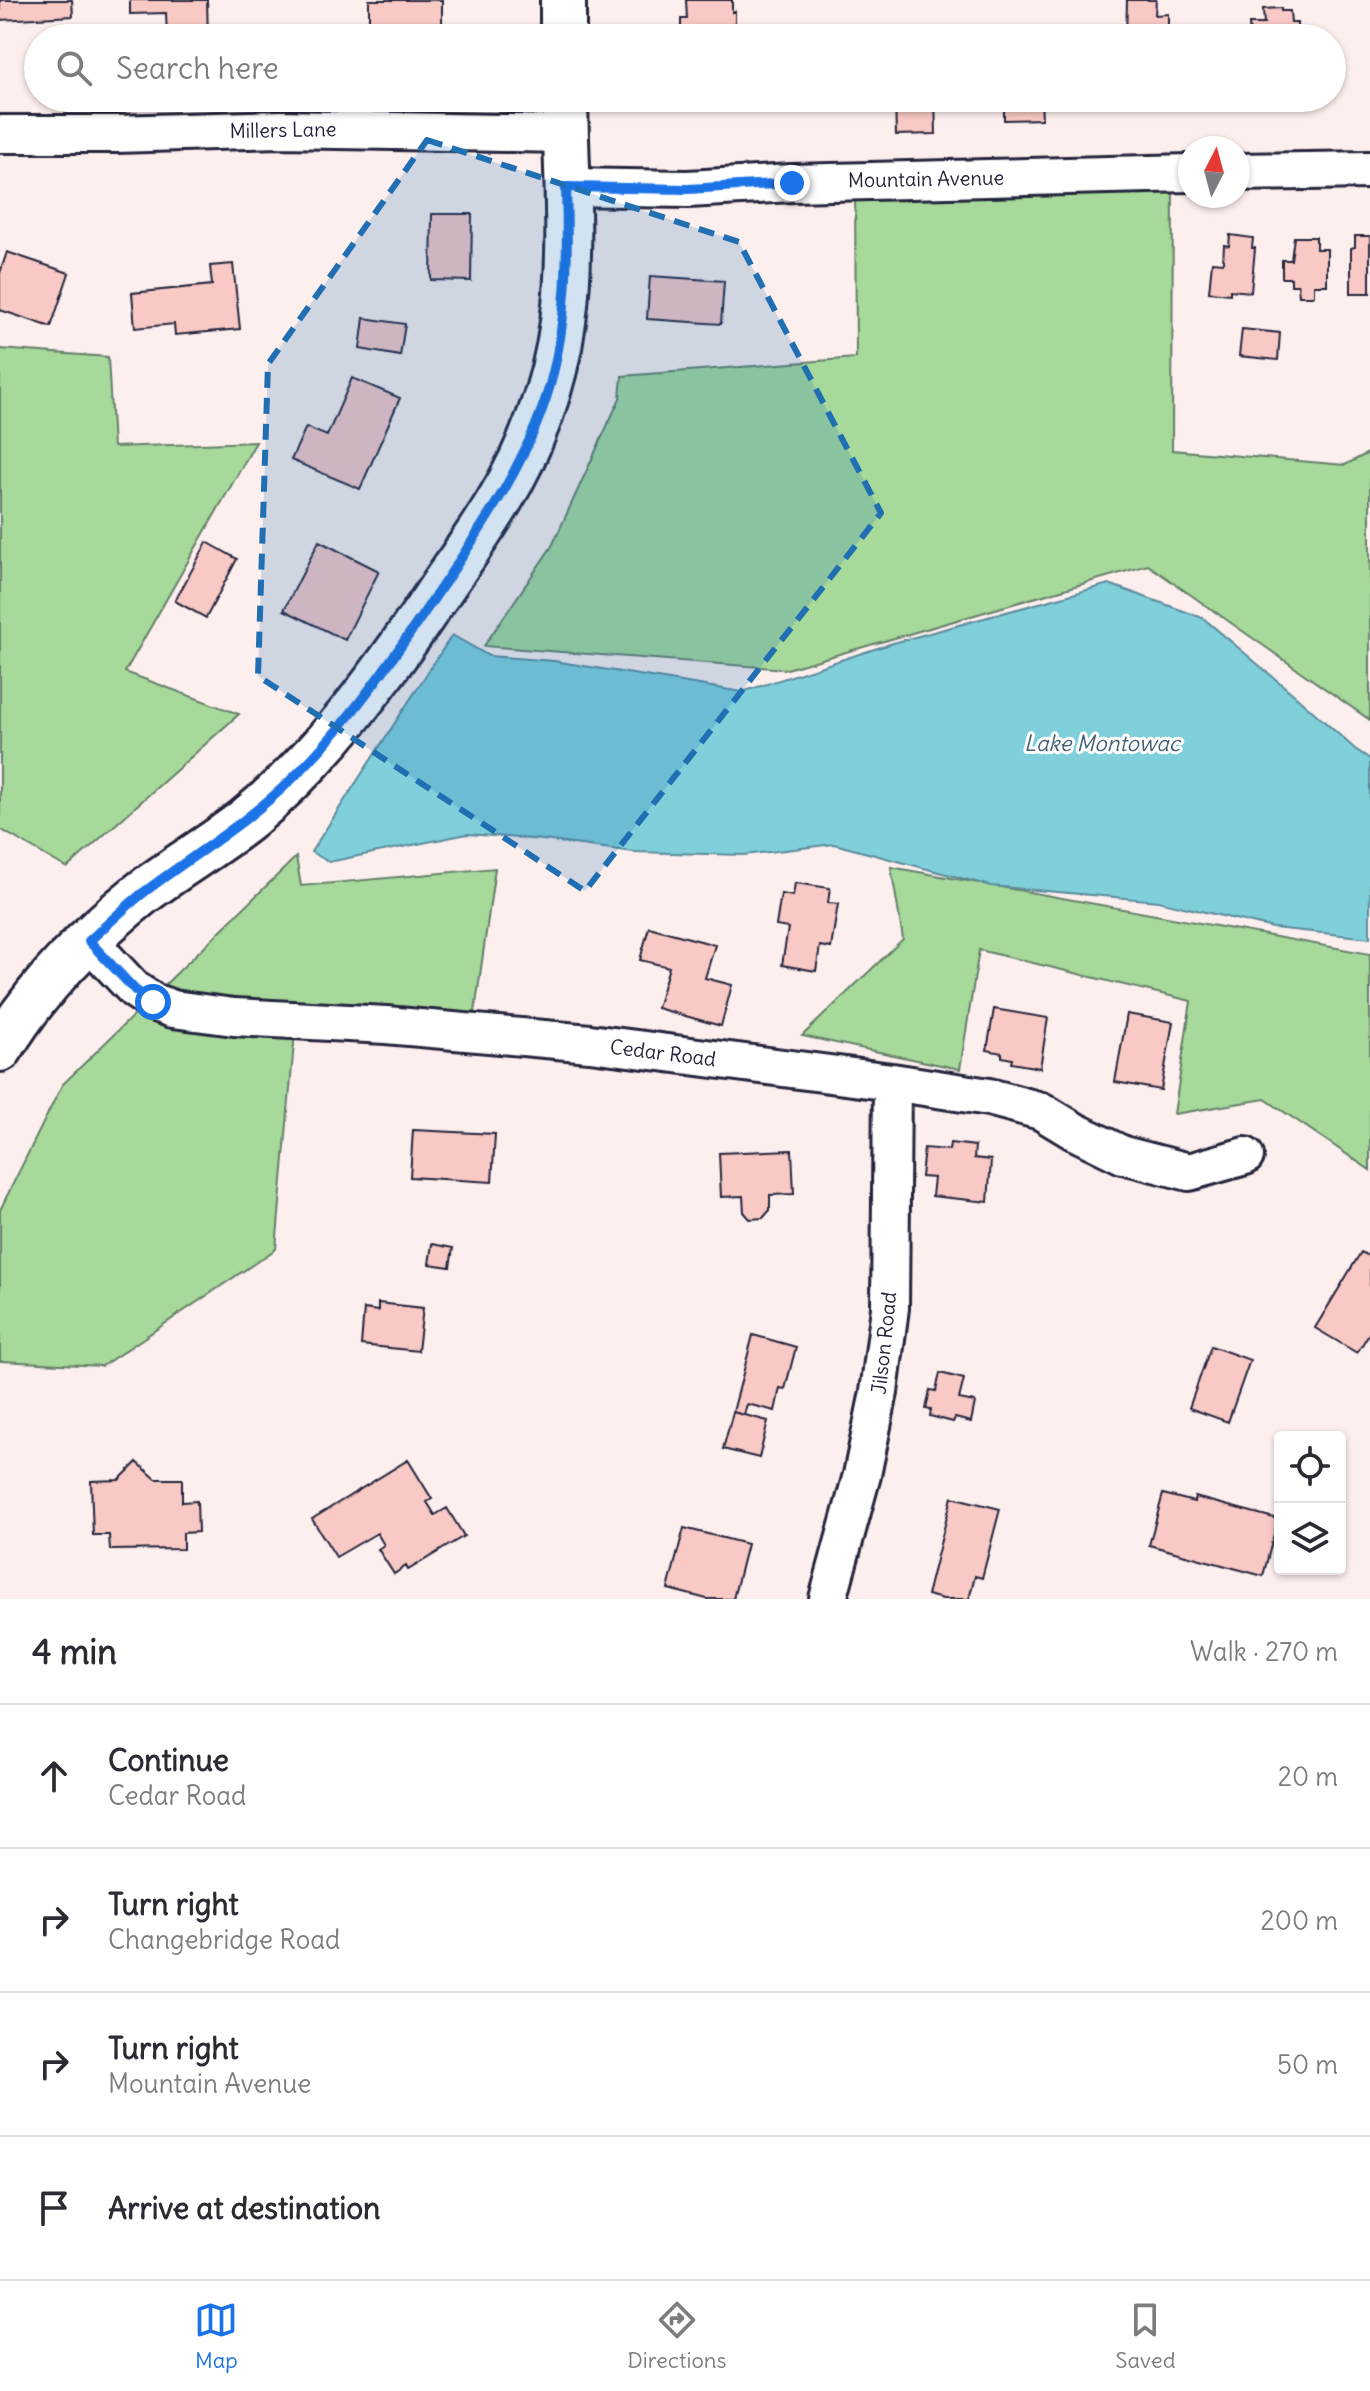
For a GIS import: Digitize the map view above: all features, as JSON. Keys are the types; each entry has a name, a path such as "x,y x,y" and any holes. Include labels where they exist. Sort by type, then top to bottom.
{"main road":[{"path":"563,0 563,24"},
{"path":"0,1049 57,970 141,894 245,821 292,779 349,716 401,648 499,502 528,445 550,385 563,323 568,260 565,116"}],"street":[{"name":"Millers Lane","path":"0,134 281,129 565,116"},
{"path":"1250,172 1370,170"},
{"name":"Mountain Avenue","path":"566,187 688,189 792,183 1178,173"},
{"name":"Cedar Road","path":"89,941 135,990 153,1002 173,1009 234,1017 386,1025 590,1043 892,1082 989,1097 1041,1111 1123,1155 1189,1172 1245,1156"},
{"name":"Jilson Road","path":"828,1599 862,1475 877,1406 890,1308 892,1082"}],"highlighted area":[{"path":"427,140 739,242 881,513 585,891 258,676 268,364"}],"green space":[{"path":"1173,174 1172,450 1345,465 1370,452 1370,720 1148,565 787,669 484,646 552,546 620,398 622,376 856,358 855,182"},
{"path":"0,349 108,357 113,447 256,442 125,672 239,714 67,868 0,829"},
{"path":"296,857 301,886 495,868 473,1026 297,1009 276,1249 102,1366 0,1361 0,1210 62,1085"},
{"path":"891,867 1370,954 1370,1170 1265,1099 1174,1114 1191,1001 979,950 960,1069 802,1036 903,939"}],"water":[{"name":"Lake Montowac","path":"1109,584 1203,618 1370,759 1370,938 1273,928 1158,901 991,886 834,844 744,855 634,852 467,834 329,862 311,852 452,635 489,656 554,661 742,692 893,643"}],"building":[{"path":"0,0 72,0 73,16 0,20"},
{"path":"130,0 207,0 208,24 166,24 166,13 130,14"},
{"path":"369,0 442,0 442,24 369,24"},
{"path":"686,0 732,0 735,24 681,24 681,19 687,19"},
{"path":"1127,0 1156,0 1155,15 1168,14 1168,24 1126,24"},
{"path":"1263,9 1290,11 1291,23 1297,24 1264,24"},
{"path":"895,112 935,112 936,134 896,135"},
{"path":"1004,112 1042,112 1042,119 1004,120"},
{"path":"432,214 472,214 471,281 431,280"},
{"path":"1230,235 1253,238 1251,292 1209,292 1212,262 1223,263 1224,245 1229,246"},
{"path":"1355,236 1370,236 1370,293 1351,293 1351,248 1355,247"},
{"path":"1294,237 1316,237 1316,249 1327,249 1327,285 1314,285 1314,296 1299,296 1298,285 1291,285 1291,278 1282,278 1282,260 1291,260"},
{"path":"7,252 69,273 51,327 0,310 0,273"},
{"path":"233,264 240,329 175,335 174,324 135,328 132,293 212,285 210,266"},
{"path":"650,276 724,281 721,324 647,319"},
{"path":"364,318 405,324 400,356 360,349"},
{"path":"1242,329 1280,333 1278,360 1239,356"},
{"path":"352,378 400,398 360,489 291,460 306,427 327,436"},
{"path":"319,541 379,571 345,640 284,610"},
{"path":"207,542 237,559 206,618 175,601"},
{"path":"795,883 830,888 828,903 838,904 831,948 820,946 816,971 782,965 788,928 776,926 781,894 793,896"},
{"path":"649,927 715,945 705,978 732,985 721,1026 657,1008 669,967 640,960"},
{"path":"994,1009 1048,1018 1040,1068 1011,1063 1012,1059 1002,1057 1002,1053 987,1050"},
{"path":"1127,1014 1173,1022 1161,1090 1115,1082"},
{"path":"413,1130 495,1134 492,1182 410,1177"},
{"path":"950,1143 975,1146 974,1158 991,1160 988,1202 932,1196 934,1178 921,1177 924,1148 949,1150"},
{"path":"792,1150 794,1194 770,1195 770,1210 763,1218 750,1219 744,1212 743,1196 721,1197 719,1153"},
{"path":"432,1244 453,1248 450,1267 429,1264"},
{"path":"1361,1252 1370,1257 1370,1332 1357,1353 1315,1328"},
{"path":"378,1303 423,1308 418,1351 361,1345 364,1309 378,1311"},
{"path":"753,1335 796,1347 785,1389 780,1388 775,1411 747,1404 744,1415 733,1412"},
{"path":"1211,1346 1250,1360 1228,1422 1189,1408"},
{"path":"940,1373 964,1379 959,1399 975,1402 971,1422 955,1418 953,1422 930,1416 931,1410 926,1409 930,1390 936,1391"},
{"path":"733,1412 768,1421 759,1458 723,1449"},
{"path":"408,1460 432,1499 427,1502 435,1515 447,1508 464,1536 408,1570 406,1566 394,1574 378,1549 384,1545 377,1533 336,1557 312,1519"},
{"path":"137,1462 156,1479 182,1479 182,1502 197,1501 198,1532 183,1533 183,1549 110,1550 109,1535 93,1535 91,1481 119,1480"},
{"path":"1163,1494 1194,1502 1195,1497 1274,1518 1274,1534 1263,1576 1149,1545"},
{"path":"952,1497 1000,1509 982,1578 975,1576 969,1599 943,1599 927,1595"},
{"path":"684,1528 747,1544 733,1599 707,1599 668,1589"}],"route":[{"path":"153,1002 135,990 89,941 141,894 245,821 292,779 349,716 401,648 499,502 528,445 550,385 563,323 568,260 566,187 688,189 792,183"}]}
